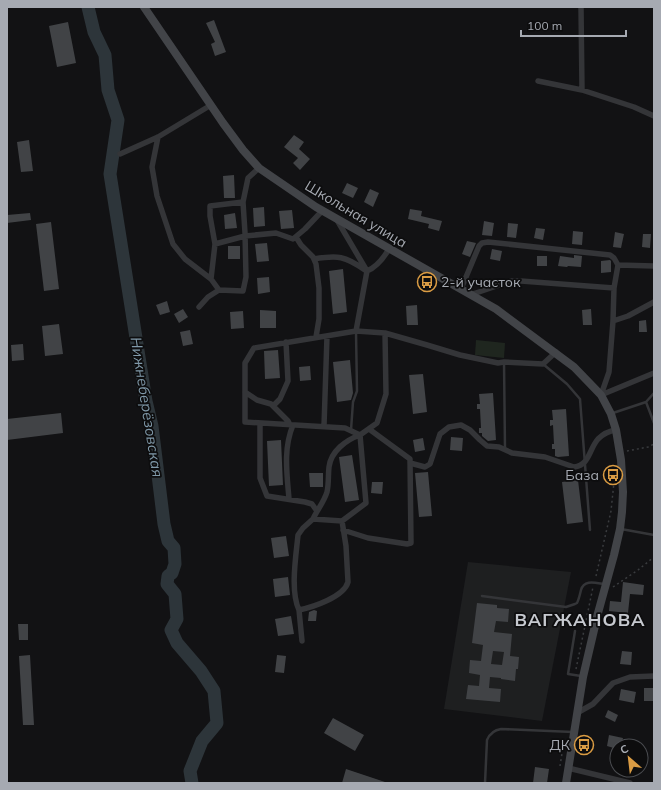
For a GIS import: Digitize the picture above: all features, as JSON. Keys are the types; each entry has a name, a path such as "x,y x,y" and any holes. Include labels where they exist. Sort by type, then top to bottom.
{"street":[{"name":"Школьная улица","path":"144,7 243,150 259,168 322,211 496,309 556,352 574,367 601,395 611,414 616,430 621,460 623,492 620,529 609,586 595,628 583,677 574,732 564,767 566,783"},
{"path":"581,7 582,90"},
{"path":"538,81 582,90 634,107 654,116"},
{"path":"120,154 158,137 211,105"},
{"path":"158,137 152,167 157,196 173,244 185,259 211,279 219,290"},
{"path":"200,307 208,297 219,290 243,291 246,277 242,202 248,178 259,168"},
{"path":"211,279 215,244 210,216 210,206 242,202"},
{"path":"215,244 245,236 276,233 293,239 305,230 322,211"},
{"path":"336,219 367,271 356,331"},
{"path":"296,237 314,259 318,272 319,319 316,338"},
{"path":"461,289 479,246 482,243 488,242 610,255 614,258 618,265 614,288 609,372 601,395"},
{"path":"367,271 378,264 389,249"},
{"path":"314,259 336,257 347,259 367,271"},
{"path":"618,265 654,266"},
{"path":"470,295 511,281 614,288"},
{"path":"613,321 628,316 654,302"},
{"path":"360,435 346,428 246,422 245,363 254,348 356,331 385,333 460,355 498,362 543,364 556,352"},
{"path":"302,641 299,610 294,591 298,535 313,519 327,493 330,462 337,450 348,440 360,435 377,423 386,394 385,333"},
{"path":"324,426 327,336"},
{"path":"273,406 280,399 288,381 286,342"},
{"path":"601,395 654,373"},
{"path":"245,392 257,400 271,404 292,425"},
{"path":"260,423 260,478 267,496 309,503 312,504 317,511"},
{"path":"289,499 286,448 292,425"},
{"path":"410,463 425,467 430,464 440,434 454,425 461,425 465,427 487,446 499,447 512,452 545,457 574,467 578,467 585,462 598,439 607,432 616,430"},
{"path":"343,530 368,538 407,544 411,543 410,459 369,429"},
{"path":"313,519 342,521 366,503 360,435"},
{"path":"299,610 321,604 343,591 347,586 346,546 342,521"},
{"path":"577,713 593,704 614,683 630,677 654,676"},
{"path":"564,767 630,783"}],"lane":[{"path":"351,430 353,402 357,392 356,331"},
{"path":"504,362 505,450"},
{"path":"543,364 567,384 580,399 590,530"},
{"path":"611,414 646,402 654,393"},
{"path":"646,402 654,423"},
{"path":"620,529 654,535"},
{"path":"482,596 566,607 577,603 581,588 588,582 609,586"},
{"path":"575,631 568,674 583,677"},
{"path":"485,783 487,740 489,735 494,730 501,728 574,732"}],"path":[{"path":"624,451 654,444"},
{"path":"596,576 611,511 614,479"},
{"path":"609,586 638,570 654,557"},
{"path":"576,669 593,587"},
{"path":"564,767 565,736"}],"shaded area":[{"path":"476,340 505,343 504,358 475,355"},
{"path":"468,562 571,572 542,721 444,709"}],"building":[{"path":"214,20 226,52 215,56 211,44 215,42 206,23"},
{"path":"68,22 76,63 57,67 49,26"},
{"path":"294,135 304,142 299,149 310,159 300,170 293,163 298,158 284,147"},
{"path":"29,140 33,171 21,172 17,142"},
{"path":"234,175 235,198 224,198 223,176"},
{"path":"347,183 358,188 353,198 342,193"},
{"path":"370,189 379,193 373,207 364,202"},
{"path":"264,207 265,226 254,227 253,208"},
{"path":"410,209 422,211 421,216 442,221 439,231 428,228 429,224 408,219"},
{"path":"292,210 294,228 281,229 279,211"},
{"path":"30,213 31,220 7,223 7,215"},
{"path":"235,213 237,228 225,229 224,215"},
{"path":"484,221 494,223 492,236 482,235"},
{"path":"51,222 59,289 44,291 36,224"},
{"path":"508,223 518,224 516,238 507,237"},
{"path":"536,228 545,229 543,240 534,238"},
{"path":"573,231 583,232 582,245 572,244"},
{"path":"615,232 624,234 621,248 613,247"},
{"path":"643,234 651,234 650,248 642,247"},
{"path":"467,241 476,243 470,257 462,254"},
{"path":"267,243 269,261 257,262 255,244"},
{"path":"228,246 240,246 240,259 228,259"},
{"path":"492,249 502,251 500,261 490,259"},
{"path":"574,255 582,256 581,267 558,266 560,256 574,258"},
{"path":"537,256 547,256 547,266 537,266"},
{"path":"610,260 611,272 601,273 601,261"},
{"path":"343,269 347,312 333,314 329,271"},
{"path":"269,277 270,292 258,294 257,278"},
{"path":"167,301 170,312 160,315 156,305"},
{"path":"417,305 418,325 407,325 406,306"},
{"path":"183,309 188,317 179,323 174,314"},
{"path":"591,309 592,325 583,325 582,310"},
{"path":"260,310 276,311 276,328 260,328"},
{"path":"243,311 244,328 231,329 230,312"},
{"path":"646,320 647,332 639,332 639,321"},
{"path":"59,324 63,354 45,356 42,326"},
{"path":"190,330 193,344 183,346 180,332"},
{"path":"23,344 24,360 12,361 11,345"},
{"path":"278,350 280,378 265,379 264,351"},
{"path":"350,360 353,393 351,400 337,402 333,362"},
{"path":"310,366 311,380 300,381 299,367"},
{"path":"423,374 427,412 413,414 409,375"},
{"path":"493,393 496,440 488,441 482,436 482,433 479,433 479,428 481,428 480,409 477,409 477,404 480,404 479,394"},
{"path":"566,409 569,456 558,457 555,456 555,449 552,449 552,444 554,444 553,425 550,426 550,420 553,420 552,410"},
{"path":"61,413 63,433 7,440 7,419"},
{"path":"451,437 463,438 462,451 450,450"},
{"path":"423,438 425,450 415,452 413,440"},
{"path":"281,440 283,485 269,486 267,441"},
{"path":"352,455 359,500 345,502 339,457"},
{"path":"428,472 432,516 419,517 415,473"},
{"path":"309,473 323,473 323,487 310,487"},
{"path":"578,480 583,522 567,524 562,482"},
{"path":"372,482 383,482 382,494 371,493"},
{"path":"286,536 289,556 274,558 271,538"},
{"path":"288,577 290,595 275,597 273,579"},
{"path":"623,582 644,585 643,595 630,594 628,613 609,611 610,601 621,602"},
{"path":"477,603 497,605 497,608 509,609 508,622 496,621 494,632 512,634 510,656 519,657 518,669 516,669 515,681 490,677 489,688 501,689 500,702 466,699 468,685 479,686 480,675 469,673 470,660 481,661 483,645 472,643","holes":["493,651 504,652 502,665 491,664"]},
{"path":"314,610 317,611 316,621 308,621 309,612"},
{"path":"291,616 294,634 278,636 275,619"},
{"path":"18,624 28,624 28,640 19,640"},
{"path":"622,651 632,652 631,665 620,664"},
{"path":"30,655 34,725 23,725 19,656"},
{"path":"277,655 286,656 284,673 275,672"},
{"path":"644,688 654,688 654,701 644,701"},
{"path":"621,689 636,692 634,703 619,700"},
{"path":"608,710 618,715 615,722 605,717"},
{"path":"333,718 364,735 355,751 324,733"},
{"path":"609,735 623,738 609,738 609,747 607,746"},
{"path":"535,767 549,769 547,783 533,783"},
{"path":"346,769 385,782 385,783 342,783"}],"waterway":[{"name":"Нижнеберёзовская","path":"88,7 94,32 105,55 108,90 118,120 110,174 146,401 152,426 164,524 168,541 174,548 175,564 172,573 168,576 167,584 175,594 177,619 171,630 177,643 201,671 214,691 217,723 202,741 190,771 192,783"}],"place":[{"name":"2-й участок","path":"427,282"},
{"name":"База","path":"613,475"},
{"name":"ДК","path":"584,745"}],"district":[{"name":"ВАГЖАНОВА","path":"580,619"}]}
